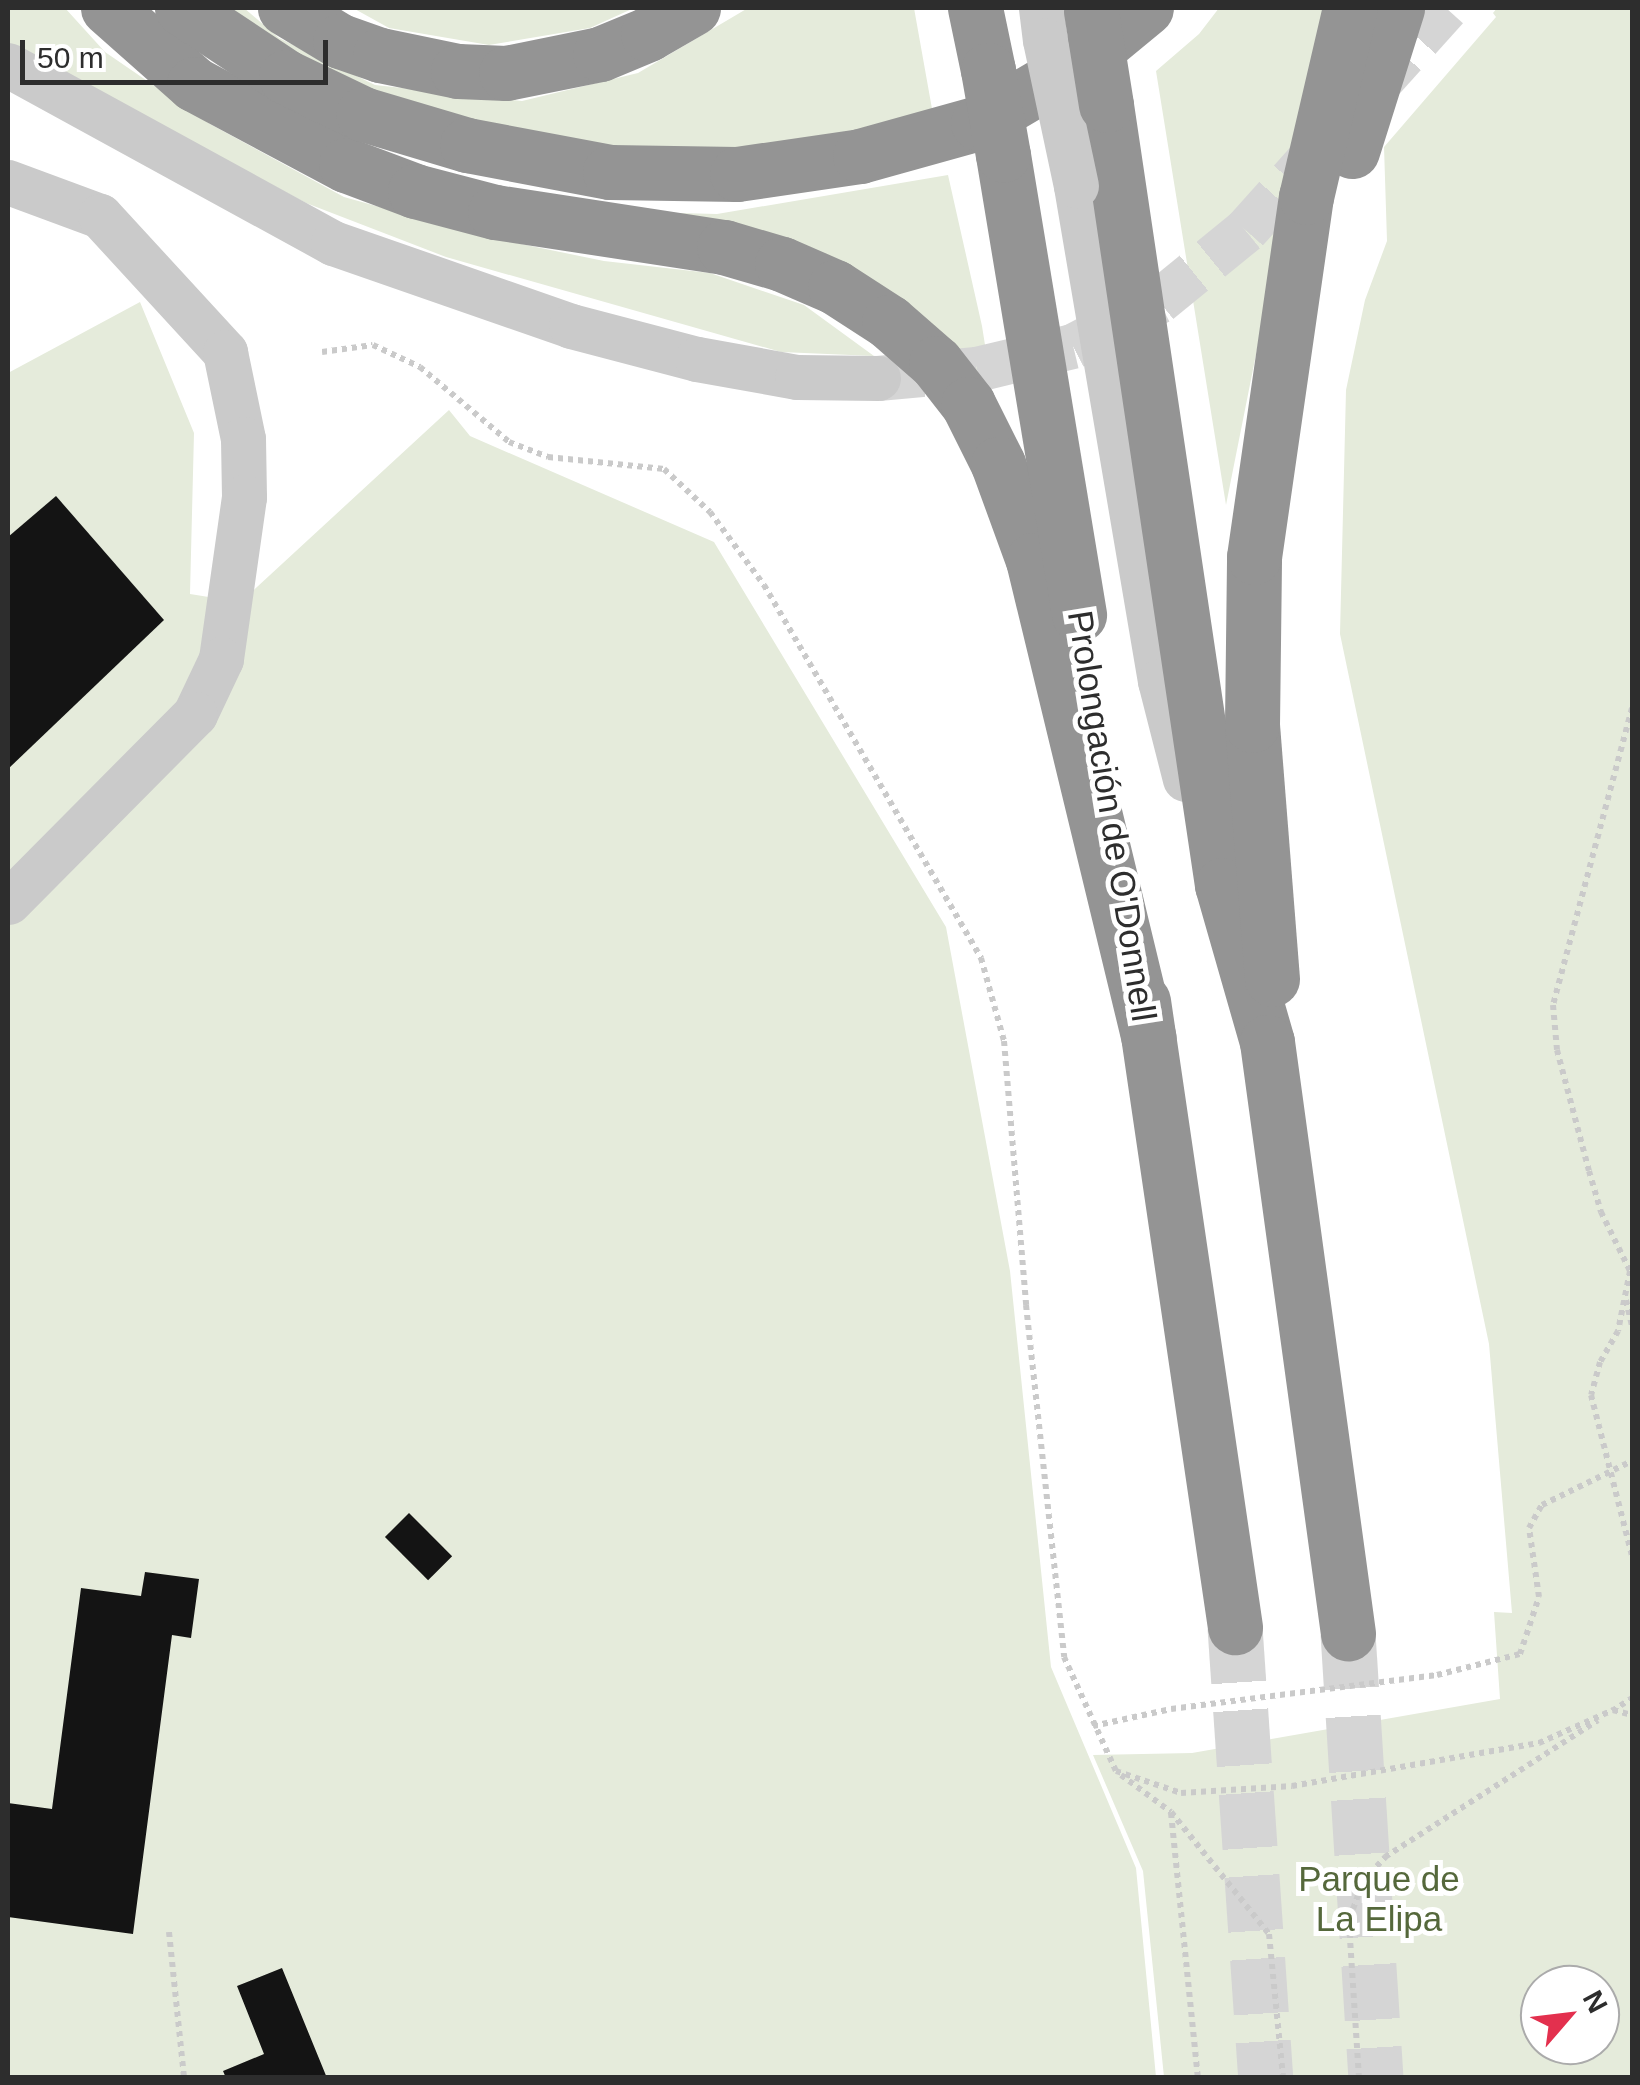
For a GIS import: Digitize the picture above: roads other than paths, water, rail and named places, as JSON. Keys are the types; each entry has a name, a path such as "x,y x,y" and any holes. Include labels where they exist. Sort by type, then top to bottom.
{"highway":[{"path":"108,8 194,84 346,165 415,191 495,212 724,247 782,264 835,288 889,322 936,363 968,404 998,464 1033,560 1149,1038"},
{"path":"182,8 286,77 364,114 398,125 467,145 610,172 737,174 860,156 978,123 1078,64 1146,8"},
{"path":"285,8 340,41 380,55 458,71 506,73 600,54 648,34 693,8"},
{"name":"Prolongación de O'Donnell","path":"975,8 1004,155 1149,1038 1235,1627"},
{"path":"1267,1042 1274,959 1252,724 1254,557 1306,197 1350,8"},
{"path":"1282,378 1397,8"},
{"name":"Prolongación de O'Donnell","path":"1067,17 1106,105 1222,885 1267,1042 1348,1633"}],"street":[{"name":"Prolongación de O'Donnell","path":"1067,17 1076,186 1160,681 1187,786 1222,885"},
{"path":"8,65 333,243 571,326 697,359 797,376 878,378"},
{"path":"8,182 100,216 225,352 244,439 244,498 221,659 195,714 8,902"}],"tunnel":[{"path":"1374,88 1446,8"},
{"path":"878,378 977,369 1073,346 1159,301 1246,230 1321,146"},
{"path":"1235,1627 1266,2078"},
{"path":"1348,1633 1376,2078"}],"park label":[{"name":"Parque de La Elipa","path":"1379,1899"}]}
